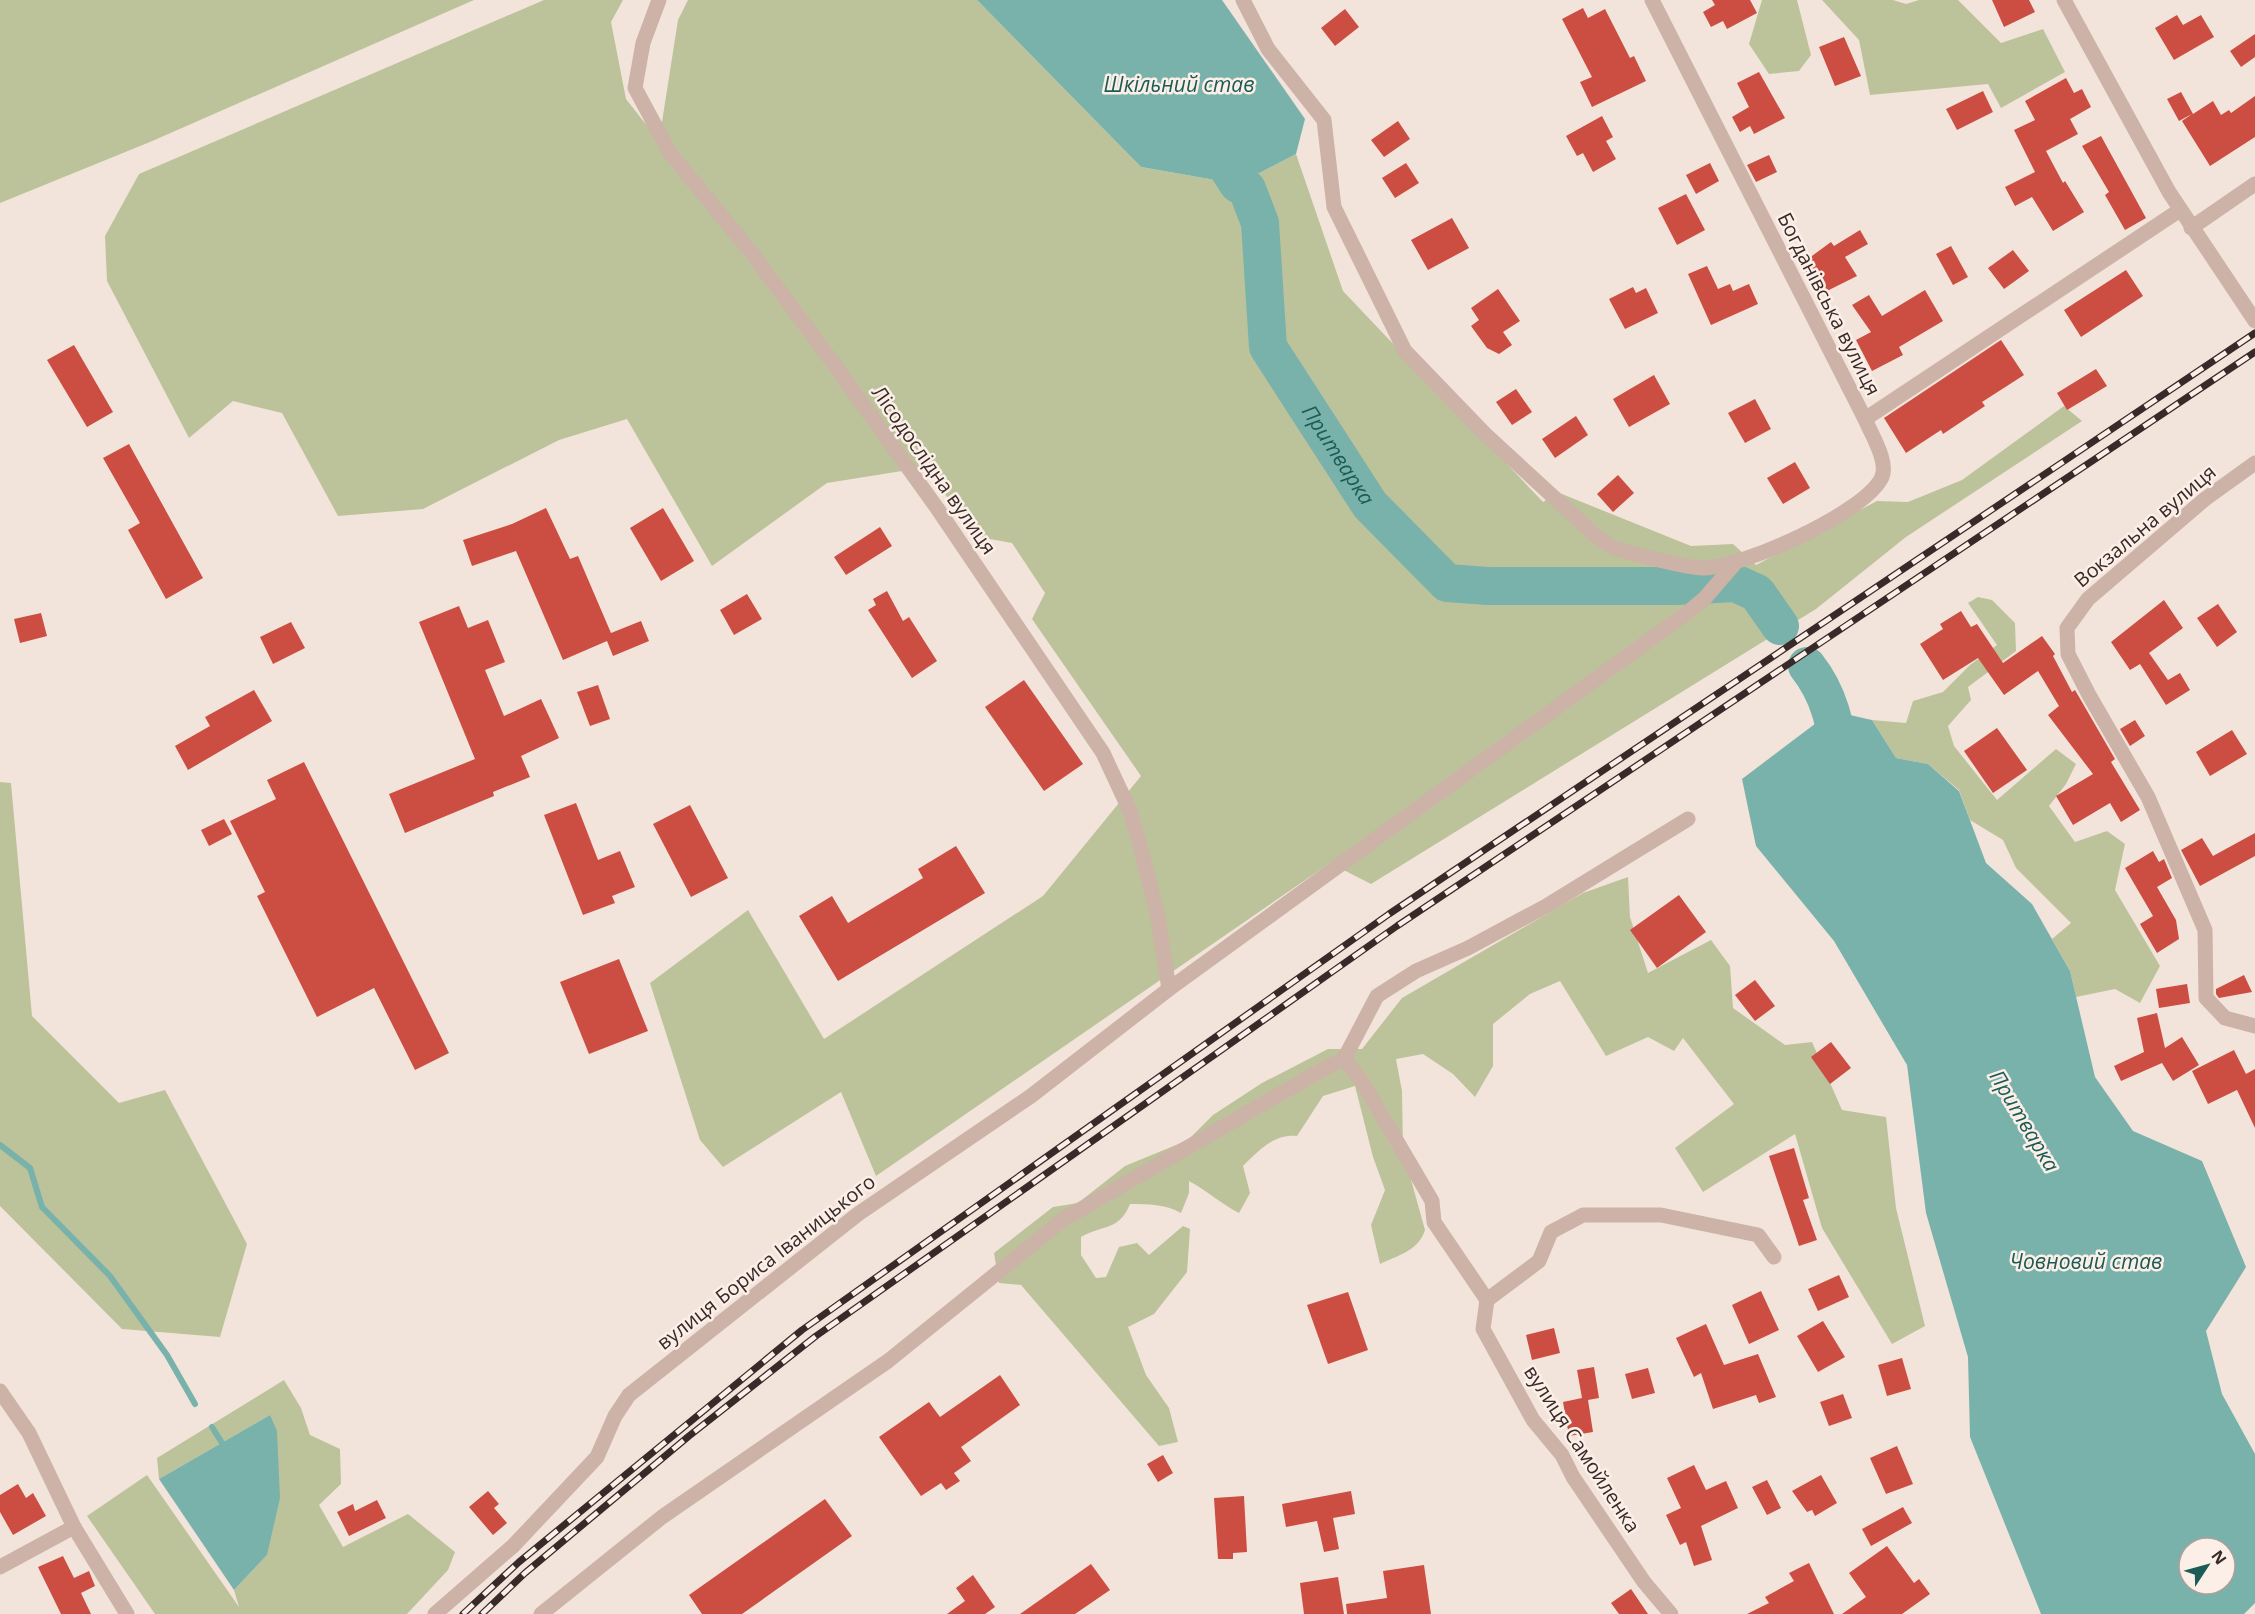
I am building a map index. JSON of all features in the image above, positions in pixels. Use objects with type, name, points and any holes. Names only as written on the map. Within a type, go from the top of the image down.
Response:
[{"type":"street","name":"Лісодослідна вулиця","points":[[658,0],[643,43],[636,88],[670,153],[751,252],[831,360],[937,508],[1103,753],[1130,811],[1140,846],[1158,917],[1169,989]]},
{"type":"street","points":[[1243,0],[1268,49],[1324,120],[1334,207],[1404,351],[1485,434],[1596,536],[1613,548],[1703,568],[1731,567],[1852,509],[1881,479],[1884,467],[1865,419]]},
{"type":"street","name":"Богданівська вулиця","points":[[1652,0],[1865,419],[2180,210]]},
{"type":"street","points":[[2064,0],[2180,210],[2255,321]]},
{"type":"street","points":[[2191,228],[2255,184]]},
{"type":"street","name":"Вокзальна вулиця","points":[[2255,463],[2205,499],[2088,599],[2067,628],[2068,654],[2148,797],[2205,930],[2205,998],[2225,1018],[2255,1026]]},
{"type":"street","name":"вулиця Бориса Іваницького","points":[[435,1614],[513,1546],[597,1457],[615,1416],[629,1395],[858,1214],[1031,1096],[1169,989],[1705,598],[1731,567]]},
{"type":"street","points":[[541,1614],[662,1517],[888,1361],[1064,1219],[1344,1059],[1377,996],[1416,971],[1468,948],[1548,905],[1688,819]]},
{"type":"street","points":[[1344,1059],[1361,1080],[1432,1201],[1434,1222],[1487,1300],[1539,1261],[1551,1232],[1583,1215],[1660,1215],[1758,1235],[1774,1257]]},
{"type":"street","name":"вулиця Самойленка","points":[[1487,1300],[1483,1329],[1533,1420],[1562,1455],[1573,1477],[1644,1582],[1671,1614]]},
{"type":"street","points":[[0,1391],[29,1433],[74,1527],[127,1614]]},
{"type":"street","points":[[0,1567],[74,1527]]},
{"type":"green space","points":[[0,0],[474,0],[150,142],[0,203]]},
{"type":"green space","points":[[544,0],[623,0],[611,22],[626,99],[659,141],[678,20],[688,0],[977,0],[1141,167],[1238,184],[1296,154],[1343,291],[1543,502],[1557,492],[1691,546],[1733,544],[1756,565],[1877,501],[1908,502],[1962,480],[2064,406],[2082,421],[1906,537],[1816,609],[1371,884],[1330,863],[876,1176],[841,1092],[723,1167],[700,1140],[650,983],[748,910],[824,1039],[1043,896],[1141,776],[1032,619],[1045,593],[1012,543],[973,536],[927,467],[827,483],[712,566],[627,419],[559,440],[423,509],[338,516],[282,413],[233,401],[189,438],[107,281],[105,236],[139,174]]},
{"type":"green space","points":[[1762,0],[1797,0],[1811,55],[1799,71],[1769,74],[1749,44]]},
{"type":"green space","points":[[1822,0],[1893,0],[1906,4],[1919,0],[1958,0],[2001,43],[2043,29],[2065,72],[2001,108],[1988,84],[1870,95],[1859,40]]},
{"type":"green space","points":[[1978,597],[1992,600],[2015,623],[2016,651],[1968,687],[1971,700],[1948,726],[1954,746],[1997,800],[2056,749],[2076,764],[2066,784],[2049,806],[2075,842],[2107,831],[2125,844],[2115,890],[2160,966],[2140,1003],[2115,989],[2076,997],[2070,971],[2052,939],[2071,923],[2016,868],[2003,840],[1970,820],[1959,790],[1928,764],[1896,758],[1872,720],[1906,723],[1913,701],[1943,692],[1970,665],[1997,645],[1968,603]]},
{"type":"green space","points":[[0,782],[11,783],[32,1016],[119,1103],[165,1090],[247,1244],[220,1337],[122,1329],[0,1206]]},
{"type":"green space","points":[[1628,877],[1630,917],[1648,973],[1711,940],[1730,966],[1733,1008],[1785,1045],[1812,1042],[1842,1110],[1886,1117],[1896,1208],[1925,1326],[1892,1344],[1822,1228],[1795,1134],[1703,1192],[1675,1148],[1734,1104],[1683,1038],[1674,1051],[1648,1037],[1606,1056],[1560,981],[1530,994],[1493,1024],[1493,1066],[1475,1097],[1453,1074],[1423,1054],[1396,1059],[1402,1091],[1403,1151],[1425,1230],[1418,1242],[1401,1255],[1380,1264],[1371,1225],[1385,1190],[1373,1157],[1355,1086],[1323,1096],[1297,1136],[1274,1140],[1243,1166],[1250,1193],[1239,1213],[1189,1181],[1189,1193],[1181,1213],[1163,1206],[1130,1204],[1126,1213],[1116,1223],[1081,1237],[1081,1255],[1096,1278],[1106,1277],[1119,1247],[1137,1243],[1149,1255],[1183,1226],[1190,1229],[1187,1272],[1154,1314],[1128,1327],[1146,1375],[1169,1408],[1178,1442],[1159,1446],[1021,1285],[999,1283],[994,1253],[1053,1207],[1078,1203],[1125,1166],[1188,1140],[1213,1115],[1262,1083],[1328,1049],[1362,1049],[1402,998],[1583,893]]},
{"type":"green space","points":[[284,1380],[301,1408],[310,1435],[340,1449],[341,1484],[319,1505],[343,1547],[408,1514],[455,1552],[448,1570],[407,1614],[155,1614],[87,1516],[147,1475],[239,1607],[234,1590],[267,1555],[270,1415],[159,1479],[157,1458]]},
{"type":"water","name":"Шкільний став","points":[[977,0],[1222,0],[1305,119],[1296,154],[1238,184],[1141,167]]},
{"type":"water","name":"Човновий став","points":[[1832,711],[1872,720],[1896,758],[1928,764],[1959,791],[1986,863],[2032,904],[2070,971],[2095,1077],[2133,1131],[2202,1161],[2246,1267],[2206,1331],[2222,1394],[2255,1454],[2255,1603],[2244,1614],[2041,1614],[1970,1437],[1968,1357],[1926,1213],[1907,1065],[1834,941],[1756,846],[1742,779]]},
{"type":"water","points":[[270,1415],[277,1431],[280,1498],[267,1555],[234,1590],[159,1479]]},
{"type":"building","points":[[1712,0],[1750,0],[1757,13],[1727,29],[1723,21],[1711,27],[1703,12],[1715,5]]},
{"type":"building","points":[[1992,0],[2029,0],[2035,12],[2004,27]]},
{"type":"building","points":[[1583,8],[1588,18],[1605,9],[1630,58],[1634,56],[1646,81],[1592,107],[1580,82],[1592,77],[1562,19]]},
{"type":"building","points":[[1345,9],[1359,27],[1335,46],[1321,28]]},
{"type":"building","points":[[2177,15],[2183,25],[2201,15],[2214,37],[2174,60],[2155,28]]},
{"type":"building","points":[[2255,34],[2255,57],[2241,67],[2230,51]]},
{"type":"building","points":[[1844,37],[1861,76],[1835,86],[1819,47]]},
{"type":"building","points":[[1759,72],[1785,118],[1754,134],[1750,126],[1740,132],[1732,117],[1749,107],[1737,83]]},
{"type":"building","points":[[2066,78],[2074,93],[2082,89],[2091,107],[2070,119],[2078,134],[2046,151],[2063,183],[2065,181],[2084,212],[2053,231],[2032,197],[2015,206],[2005,187],[2035,172],[2014,130],[2035,120],[2025,101]]},
{"type":"building","points":[[1983,91],[1993,112],[1957,130],[1946,109]]},
{"type":"building","points":[[2181,92],[2193,114],[2213,101],[2221,115],[2229,110],[2231,113],[2255,96],[2255,137],[2210,166],[2182,121],[2192,114],[2179,121],[2167,99]]},
{"type":"building","points":[[1602,116],[1613,137],[1606,141],[1616,159],[1593,172],[1583,153],[1577,156],[1566,136]]},
{"type":"building","points":[[1398,121],[1410,139],[1384,157],[1371,140]]},
{"type":"building","points":[[2101,136],[2146,218],[2125,230],[2105,195],[2109,192],[2082,146]]},
{"type":"building","points":[[1769,155],[1777,172],[1756,182],[1747,165]]},
{"type":"building","points":[[1406,163],[1419,183],[1395,198],[1382,178]]},
{"type":"building","points":[[1710,163],[1719,181],[1696,194],[1686,175]]},
{"type":"building","points":[[1686,194],[1705,230],[1677,245],[1658,208]]},
{"type":"building","points":[[1452,218],[1469,248],[1428,270],[1411,240]]},
{"type":"building","points":[[1860,230],[1868,244],[1845,257],[1857,276],[1825,292],[1814,276],[1811,278],[1801,264],[1831,242],[1834,246]]},
{"type":"building","points":[[1951,246],[1968,277],[1953,285],[1936,254]]},
{"type":"building","points":[[2013,250],[2029,271],[2004,289],[1988,268]]},
{"type":"building","points":[[1707,266],[1718,289],[1730,284],[1733,291],[1749,284],[1758,304],[1711,325],[1688,274]]},
{"type":"building","points":[[2126,270],[2143,296],[2081,337],[2064,310]]},
{"type":"building","points":[[1633,287],[1636,293],[1646,288],[1658,313],[1625,329],[1609,299]]},
{"type":"building","points":[[1498,289],[1520,321],[1503,332],[1512,345],[1499,354],[1487,348],[1471,326],[1479,320],[1471,308]]},
{"type":"building","points":[[1925,290],[1943,321],[1899,347],[1903,355],[1872,371],[1856,340],[1871,332],[1852,305],[1869,295],[1882,316]]},
{"type":"building","points":[[2001,340],[2024,375],[1982,402],[1985,406],[1943,434],[1941,430],[1906,453],[1884,418]]},
{"type":"building","points":[[74,345],[113,412],[87,427],[47,360]]},
{"type":"building","points":[[2096,369],[2107,386],[2067,410],[2057,393]]},
{"type":"building","points":[[1654,375],[1670,404],[1629,427],[1613,399]]},
{"type":"building","points":[[1516,389],[1532,412],[1512,425],[1496,402]]},
{"type":"building","points":[[1755,399],[1771,429],[1745,443],[1728,413]]},
{"type":"building","points":[[1576,416],[1588,435],[1555,458],[1542,439]]},
{"type":"building","points":[[129,444],[203,578],[166,599],[128,530],[140,523],[103,458]]},
{"type":"building","points":[[1795,462],[1810,488],[1783,504],[1767,478]]},
{"type":"building","points":[[1618,475],[1634,493],[1613,512],[1597,494]]},
{"type":"building","points":[[546,508],[570,559],[578,556],[611,633],[641,621],[649,641],[613,656],[607,641],[563,660],[516,551],[472,566],[463,540],[512,524]]},
{"type":"building","points":[[663,508],[694,561],[661,581],[630,528]]},
{"type":"building","points":[[880,527],[892,546],[846,575],[834,557]]},
{"type":"building","points":[[887,591],[903,621],[909,617],[937,661],[912,678],[868,610],[876,605],[873,599]]},
{"type":"building","points":[[747,594],[762,619],[734,635],[720,610]]},
{"type":"building","points":[[2164,600],[2183,628],[2149,653],[2168,680],[2180,673],[2190,690],[2166,705],[2140,664],[2130,670],[2111,642]]},
{"type":"building","points":[[2218,604],[2237,632],[2217,647],[2197,618]]},
{"type":"building","points":[[459,606],[468,628],[488,620],[505,662],[485,670],[504,716],[541,699],[559,738],[521,756],[530,777],[493,792],[494,796],[405,833],[389,794],[475,759],[419,622]]},
{"type":"building","points":[[1961,611],[1971,627],[1977,624],[2003,663],[2042,636],[2055,654],[2053,656],[2072,692],[2075,690],[2115,759],[2111,762],[2140,810],[2121,822],[2110,803],[2073,825],[2056,796],[2093,774],[2048,715],[2059,706],[2038,671],[2004,695],[1978,658],[1943,680],[1920,644],[1943,629],[1940,624]]},
{"type":"building","points":[[41,613],[47,636],[20,643],[14,619]]},
{"type":"building","points":[[291,622],[305,648],[273,664],[260,637]]},
{"type":"building","points":[[1024,680],[1083,764],[1044,791],[985,707]]},
{"type":"building","points":[[598,685],[610,719],[590,726],[577,692]]},
{"type":"building","points":[[254,690],[272,721],[188,770],[175,746],[210,726],[205,717]]},
{"type":"building","points":[[2135,720],[2145,736],[2130,746],[2120,729]]},
{"type":"building","points":[[1997,728],[2027,770],[1993,793],[1964,751]]},
{"type":"building","points":[[2232,730],[2247,754],[2210,776],[2196,752]]},
{"type":"building","points":[[304,762],[449,1053],[415,1070],[374,988],[317,1017],[257,896],[265,892],[230,821],[276,799],[267,780]]},
{"type":"building","points":[[576,803],[598,860],[620,851],[635,887],[612,896],[615,903],[583,915],[544,815]]},
{"type":"building","points":[[690,805],[728,878],[691,897],[653,824]]},
{"type":"building","points":[[224,819],[232,834],[209,846],[201,830]]},
{"type":"building","points":[[2255,833],[2255,856],[2200,886],[2181,850],[2202,838],[2213,856]]},
{"type":"building","points":[[956,846],[985,893],[838,981],[799,916],[832,896],[848,923],[923,878],[918,869]]},
{"type":"building","points":[[2153,851],[2159,862],[2164,859],[2172,878],[2157,887],[2176,920],[2179,939],[2157,953],[2140,924],[2153,916],[2125,868]]},
{"type":"building","points":[[1679,895],[1706,932],[1657,968],[1630,930]]},
{"type":"building","points":[[619,959],[648,1031],[589,1054],[560,982]]},
{"type":"building","points":[[2244,975],[2252,992],[2219,998],[2216,989]]},
{"type":"building","points":[[1755,980],[1775,1006],[1755,1021],[1735,995]]},
{"type":"building","points":[[2187,984],[2190,1003],[2159,1008],[2156,989]]},
{"type":"building","points":[[2157,1013],[2165,1048],[2182,1037],[2199,1065],[2173,1081],[2162,1063],[2121,1081],[2114,1066],[2144,1052],[2137,1018]]},
{"type":"building","points":[[1831,1042],[1851,1068],[1830,1084],[1811,1057]]},
{"type":"building","points":[[2234,1050],[2246,1074],[2255,1069],[2255,1128],[2237,1090],[2208,1104],[2192,1071]]},
{"type":"building","points":[[1794,1148],[1809,1198],[1803,1200],[1817,1240],[1799,1246],[1769,1156]]},
{"type":"building","points":[[1839,1275],[1849,1297],[1818,1311],[1808,1289]]},
{"type":"building","points":[[1761,1291],[1779,1330],[1749,1344],[1732,1305]]},
{"type":"building","points":[[1348,1292],[1368,1350],[1328,1364],[1307,1305]]},
{"type":"building","points":[[1823,1321],[1845,1357],[1818,1372],[1797,1336]]},
{"type":"building","points":[[1706,1324],[1724,1365],[1758,1354],[1776,1397],[1759,1403],[1756,1395],[1713,1409],[1701,1373],[1694,1377],[1676,1338]]},
{"type":"building","points":[[1554,1328],[1560,1353],[1532,1360],[1526,1335]]},
{"type":"building","points":[[1902,1358],[1911,1389],[1887,1396],[1878,1365]]},
{"type":"building","points":[[1594,1367],[1599,1398],[1588,1400],[1593,1432],[1569,1436],[1563,1402],[1582,1398],[1577,1370]]},
{"type":"building","points":[[1648,1368],[1655,1393],[1632,1399],[1625,1374]]},
{"type":"building","points":[[1000,1375],[1020,1405],[961,1447],[971,1461],[954,1473],[960,1481],[946,1490],[941,1483],[921,1496],[879,1437],[929,1402],[940,1417]]},
{"type":"building","points":[[1843,1394],[1852,1418],[1829,1426],[1820,1402]]},
{"type":"building","points":[[1897,1446],[1913,1484],[1886,1494],[1870,1458]]},
{"type":"building","points":[[1163,1455],[1173,1473],[1158,1482],[1147,1464]]},
{"type":"building","points":[[1694,1465],[1706,1490],[1726,1481],[1738,1508],[1701,1526],[1712,1560],[1694,1566],[1686,1542],[1680,1545],[1666,1515],[1681,1508],[1667,1478]]},
{"type":"building","points":[[1821,1475],[1837,1503],[1815,1516],[1812,1510],[1807,1512],[1792,1491]]},
{"type":"building","points":[[1767,1480],[1781,1508],[1767,1515],[1752,1487]]},
{"type":"building","points":[[18,1484],[26,1498],[33,1493],[46,1516],[13,1535],[0,1512],[0,1495]]},
{"type":"building","points":[[488,1491],[499,1504],[494,1508],[507,1523],[493,1535],[469,1507]]},
{"type":"building","points":[[1351,1491],[1355,1514],[1333,1518],[1339,1549],[1324,1552],[1317,1521],[1286,1527],[1282,1504]]},
{"type":"building","points":[[1244,1496],[1247,1552],[1233,1553],[1233,1559],[1218,1559],[1214,1498]]},
{"type":"building","points":[[825,1499],[852,1536],[742,1614],[702,1614],[689,1595]]},
{"type":"building","points":[[377,1500],[386,1518],[349,1536],[337,1512],[353,1504],[355,1511]]},
{"type":"building","points":[[1903,1507],[1912,1523],[1871,1546],[1862,1529]]},
{"type":"building","points":[[1887,1546],[1914,1583],[1919,1579],[1930,1594],[1902,1614],[1842,1614],[1866,1597],[1849,1573]]},
{"type":"building","points":[[63,1556],[74,1578],[89,1571],[95,1586],[81,1593],[91,1614],[61,1614],[38,1567]]},
{"type":"building","points":[[1809,1563],[1834,1614],[1747,1614],[1769,1603],[1765,1597],[1794,1581],[1789,1573]]},
{"type":"building","points":[[1091,1564],[1110,1590],[1075,1614],[1020,1614]]},
{"type":"building","points":[[1424,1565],[1431,1614],[1347,1614],[1346,1604],[1387,1598],[1383,1571]]},
{"type":"building","points":[[973,1575],[995,1607],[985,1614],[947,1614],[965,1601],[956,1588]]},
{"type":"building","points":[[1338,1577],[1344,1614],[1304,1614],[1300,1583]]},
{"type":"building","points":[[1631,1589],[1648,1614],[1619,1614],[1611,1603]]},
{"type":"waterway","name":"Притварка","points":[[1210,141],[1238,184],[1247,189],[1260,223],[1268,347],[1370,505],[1447,583],[1488,586],[1677,586],[1735,583],[1757,593],[1780,626]]},
{"type":"waterway","name":"Притварка","points":[[1807,666],[1826,699],[1834,723],[1841,760]]},
{"type":"waterway","points":[[0,1145],[30,1168],[42,1207],[110,1276],[167,1355],[195,1404]]},
{"type":"waterway","points":[[212,1427],[222,1443]]},
{"type":"railway","points":[[463,1614],[519,1562],[802,1330],[1389,914],[2255,333]]},
{"type":"railway","points":[[482,1614],[525,1573],[689,1436],[816,1336],[1397,926],[2255,352]]}]
